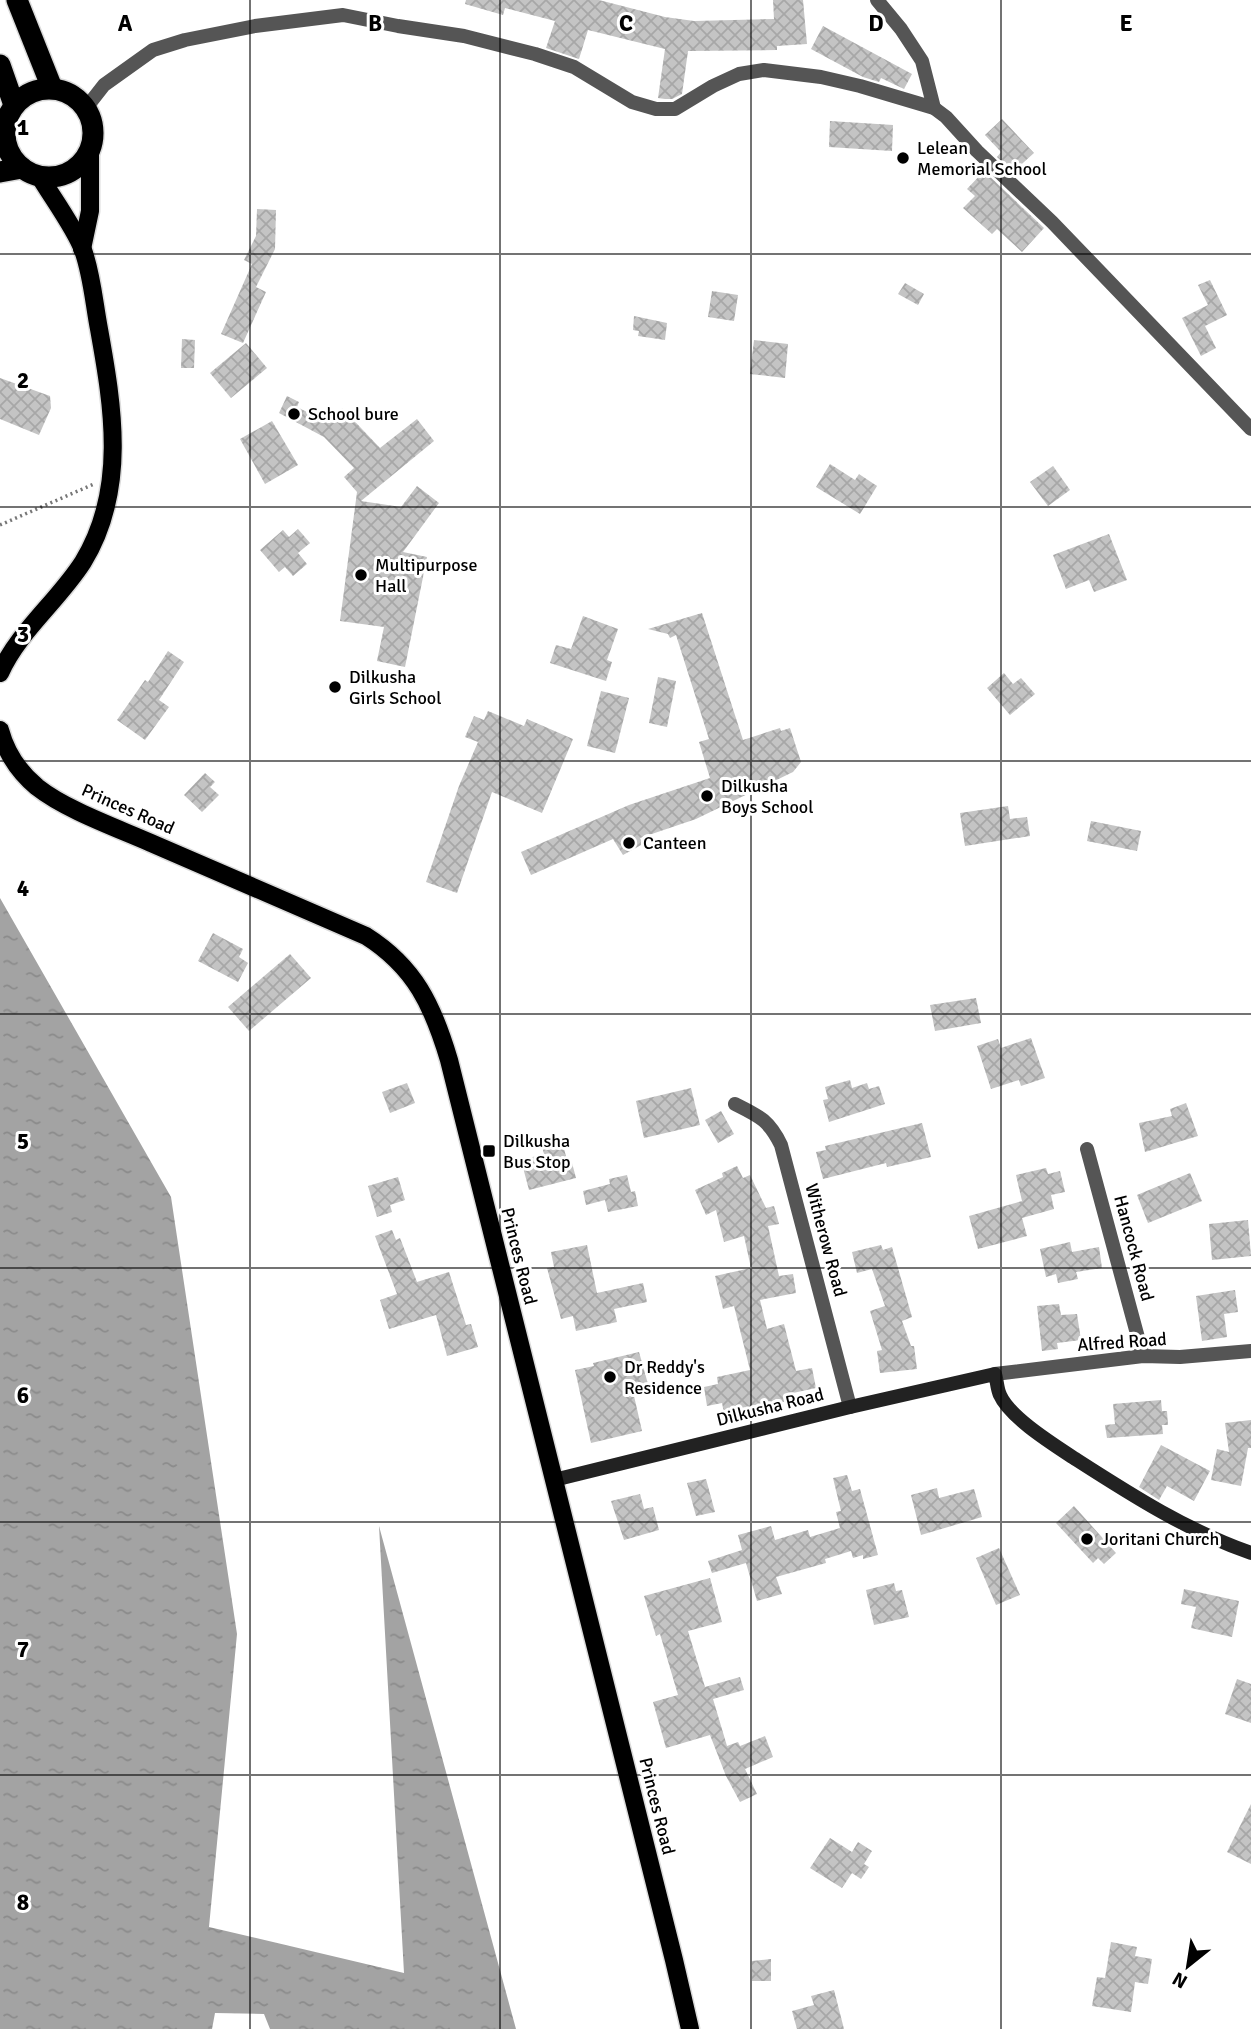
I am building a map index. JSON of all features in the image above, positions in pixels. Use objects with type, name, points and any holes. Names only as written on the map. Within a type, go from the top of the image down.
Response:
[{"type":"highway","points":[[17,0],[52,89]]},
{"type":"highway","points":[[0,65],[8,114],[5,134],[9,153],[31,172]]},
{"type":"highway","points":[[0,172],[60,176],[69,172],[78,167],[90,151],[94,129],[86,108],[77,98],[52,89],[31,92],[8,114]]},
{"type":"main road","points":[[82,248],[90,211],[90,151]]},
{"type":"main road","points":[[0,673],[32,625],[82,563],[98,528],[113,476],[110,391],[82,248],[31,172]]},
{"type":"main road","name":"Princes Road","points":[[0,730],[13,761],[36,786],[50,796],[119,829],[366,936],[386,949],[410,972],[431,1010],[446,1050],[690,2029]]},
{"type":"street","points":[[877,0],[922,61],[934,108]]},
{"type":"street","points":[[86,108],[104,85],[153,50],[186,40],[255,26],[344,15],[464,36],[535,54],[574,67],[632,102],[656,109],[675,109],[739,74],[764,70],[821,77],[860,86],[934,108],[946,117],[977,151],[1052,222],[1251,429]]},
{"type":"street","name":"Witherow Road","points":[[735,1104],[761,1117],[773,1129],[781,1145],[850,1407]]},
{"type":"street","name":"Hancock Road","points":[[1087,1149],[1143,1356]]},
{"type":"street","name":"Alfred Road","points":[[995,1374],[1143,1356],[1180,1357],[1251,1351]]},
{"type":"street","points":[[995,1374],[1000,1395],[1008,1407],[1041,1437],[1154,1510],[1221,1543],[1251,1553]]},
{"type":"street","name":"Dilkusha Road","points":[[554,1480],[995,1374]]},
{"type":"path","points":[[0,525],[113,476]]},
{"type":"water","points":[[0,898],[171,1197],[237,1634],[209,1927],[404,1973],[379,1526],[516,2029],[270,2029],[264,2014],[215,2013],[212,2029],[0,2029]]},
{"type":"building","points":[[466,0],[599,0],[665,17],[694,21],[774,19],[773,0],[803,0],[807,44],[777,46],[777,50],[688,51],[682,94],[665,99],[658,98],[665,49],[588,30],[579,59],[546,48],[555,21],[505,8],[503,15],[465,4]]},
{"type":"building","points":[[823,26],[912,74],[904,89],[881,78],[879,82],[863,77],[811,49]]},
{"type":"building","points":[[1002,119],[1034,153],[1013,172],[997,157],[1001,152],[985,135]]},
{"type":"building","points":[[830,121],[893,125],[892,151],[829,147]]},
{"type":"building","points":[[984,171],[1044,228],[1022,252],[997,229],[992,234],[963,208],[975,196],[967,189]]},
{"type":"building","points":[[257,209],[276,210],[275,249],[256,287],[266,292],[243,343],[221,334],[252,264],[244,260],[256,236]]},
{"type":"building","points":[[1210,280],[1227,315],[1205,326],[1216,348],[1201,356],[1182,318],[1208,305],[1198,285]]},
{"type":"building","points":[[905,283],[924,294],[918,305],[898,294]]},
{"type":"building","points":[[712,291],[738,295],[734,321],[708,317]]},
{"type":"building","points":[[634,316],[667,323],[665,340],[638,336],[639,331],[633,330]]},
{"type":"building","points":[[182,339],[195,340],[194,368],[181,368]]},
{"type":"building","points":[[754,340],[788,344],[785,378],[750,374]]},
{"type":"building","points":[[246,343],[267,368],[231,398],[210,373]]},
{"type":"building","points":[[0,378],[50,396],[51,408],[39,435],[0,419]]},
{"type":"building","points":[[287,396],[299,402],[297,407],[327,422],[342,408],[380,448],[417,419],[434,441],[361,501],[401,507],[417,486],[439,503],[403,552],[427,557],[405,667],[377,661],[384,627],[340,621],[357,492],[344,477],[354,468],[324,437],[279,413]]},
{"type":"building","points":[[272,421],[298,465],[265,484],[240,439]]},
{"type":"building","points":[[830,464],[855,480],[859,474],[877,486],[860,514],[816,487]]},
{"type":"building","points":[[1053,466],[1070,490],[1048,506],[1030,482]]},
{"type":"building","points":[[298,529],[310,543],[298,553],[307,564],[293,576],[285,567],[279,572],[260,550],[283,530],[289,537]]},
{"type":"building","points":[[1109,534],[1127,580],[1094,592],[1089,580],[1066,589],[1053,555]]},
{"type":"building","points":[[702,613],[743,740],[780,728],[781,731],[790,728],[801,762],[793,772],[696,819],[640,838],[643,844],[623,855],[613,839],[531,875],[521,852],[629,805],[710,778],[699,742],[709,739],[676,635],[670,638],[668,634],[648,629]]},
{"type":"building","points":[[583,616],[618,629],[607,660],[612,662],[606,681],[550,663],[556,645],[571,649]]},
{"type":"building","points":[[168,651],[184,662],[159,700],[169,707],[145,740],[117,720],[145,680],[148,682]]},
{"type":"building","points":[[1004,673],[1013,684],[1021,678],[1035,694],[1010,715],[987,688]]},
{"type":"building","points":[[658,677],[676,681],[667,727],[649,723]]},
{"type":"building","points":[[601,691],[629,698],[615,753],[587,746]]},
{"type":"building","points":[[488,711],[524,726],[527,719],[573,739],[542,813],[492,792],[457,893],[426,882],[459,786],[478,742],[465,737],[474,716],[484,720]]},
{"type":"building","points":[[205,773],[215,782],[210,787],[219,795],[202,812],[184,795]]},
{"type":"building","points":[[1008,806],[1010,819],[1027,817],[1030,836],[965,846],[960,813]]},
{"type":"building","points":[[1091,821],[1141,831],[1137,851],[1087,841]]},
{"type":"building","points":[[213,933],[243,949],[239,957],[248,963],[238,982],[198,961]]},
{"type":"building","points":[[290,954],[311,978],[249,1031],[228,1007]]},
{"type":"building","points":[[976,998],[981,1023],[935,1031],[930,1005]]},
{"type":"building","points":[[1031,1038],[1045,1078],[1021,1086],[1019,1080],[991,1089],[977,1046],[998,1039],[1001,1048]]},
{"type":"building","points":[[850,1080],[852,1088],[867,1083],[869,1089],[879,1086],[885,1104],[829,1122],[823,1100],[828,1099],[825,1087]]},
{"type":"building","points":[[407,1083],[415,1103],[390,1113],[382,1092]]},
{"type":"building","points":[[691,1088],[700,1125],[644,1138],[636,1101]]},
{"type":"building","points":[[1186,1103],[1198,1136],[1145,1152],[1139,1123],[1172,1116],[1170,1109]]},
{"type":"building","points":[[721,1111],[734,1134],[718,1143],[705,1120]]},
{"type":"building","points":[[922,1123],[931,1157],[887,1167],[886,1163],[823,1179],[816,1152],[826,1150],[825,1146]]},
{"type":"building","points":[[561,1137],[568,1164],[572,1163],[576,1178],[529,1190],[521,1160],[544,1154],[541,1143]]},
{"type":"building","points":[[737,1166],[743,1178],[750,1175],[766,1208],[774,1206],[779,1224],[768,1226],[779,1276],[793,1274],[796,1293],[760,1300],[767,1329],[784,1324],[796,1371],[812,1368],[816,1388],[793,1393],[794,1400],[724,1413],[722,1403],[707,1406],[704,1387],[718,1384],[717,1377],[750,1370],[734,1306],[723,1309],[715,1276],[751,1268],[744,1236],[724,1242],[716,1210],[706,1215],[695,1190],[723,1177],[722,1173]]},
{"type":"building","points":[[1046,1168],[1048,1174],[1060,1171],[1065,1192],[1051,1195],[1054,1209],[1022,1218],[1027,1236],[978,1249],[969,1216],[1022,1201],[1016,1175]]},
{"type":"building","points":[[1190,1173],[1202,1201],[1148,1223],[1137,1195]]},
{"type":"building","points":[[627,1175],[631,1192],[635,1191],[638,1206],[608,1212],[605,1200],[586,1205],[583,1191],[610,1184],[609,1179]]},
{"type":"building","points":[[398,1177],[405,1200],[390,1205],[392,1212],[377,1217],[368,1186]]},
{"type":"building","points":[[1248,1220],[1251,1256],[1212,1260],[1209,1224]]},
{"type":"building","points":[[392,1230],[396,1240],[400,1238],[417,1282],[449,1272],[466,1325],[471,1324],[478,1347],[447,1356],[436,1315],[389,1329],[380,1300],[397,1294],[375,1236]]},
{"type":"building","points":[[1070,1242],[1072,1252],[1099,1247],[1102,1268],[1076,1272],[1078,1279],[1058,1283],[1056,1274],[1046,1277],[1040,1249]]},
{"type":"building","points":[[587,1245],[597,1293],[643,1283],[647,1302],[614,1309],[617,1322],[576,1331],[573,1316],[561,1319],[547,1268],[554,1267],[551,1252]]},
{"type":"building","points":[[881,1245],[883,1250],[892,1247],[912,1317],[902,1321],[911,1346],[914,1346],[917,1369],[880,1373],[877,1351],[882,1350],[870,1311],[885,1306],[872,1269],[857,1273],[852,1252]]},
{"type":"building","points":[[1235,1290],[1238,1312],[1224,1314],[1227,1337],[1202,1341],[1196,1296]]},
{"type":"building","points":[[1059,1304],[1061,1315],[1077,1314],[1081,1340],[1057,1343],[1058,1349],[1042,1351],[1037,1306]]},
{"type":"building","points":[[639,1352],[648,1384],[632,1387],[642,1431],[591,1443],[575,1370]]},
{"type":"building","points":[[1161,1400],[1162,1411],[1167,1411],[1168,1425],[1162,1425],[1163,1434],[1107,1438],[1105,1425],[1115,1424],[1113,1404]]},
{"type":"building","points":[[1251,1420],[1251,1448],[1248,1448],[1241,1486],[1211,1480],[1217,1449],[1229,1452],[1225,1423]]},
{"type":"building","points":[[1161,1445],[1210,1471],[1194,1501],[1167,1486],[1159,1500],[1139,1487]]},
{"type":"building","points":[[847,1475],[852,1491],[860,1489],[878,1555],[863,1559],[863,1555],[853,1558],[851,1551],[825,1559],[826,1563],[776,1577],[782,1594],[757,1601],[746,1563],[712,1573],[708,1561],[742,1550],[738,1535],[771,1526],[775,1540],[808,1530],[810,1537],[840,1528],[836,1512],[841,1511],[833,1478]]},
{"type":"building","points":[[706,1479],[715,1512],[696,1516],[687,1483]]},
{"type":"building","points":[[937,1488],[939,1498],[974,1489],[982,1517],[921,1535],[911,1495]]},
{"type":"building","points":[[640,1494],[644,1509],[653,1507],[659,1530],[624,1540],[611,1501]]},
{"type":"building","name":"Joritani Church","points":[[1074,1506],[1116,1553],[1104,1564],[1098,1558],[1093,1563],[1056,1523]]},
{"type":"building","points":[[999,1548],[1020,1595],[996,1605],[976,1558]]},
{"type":"building","points":[[710,1578],[722,1622],[688,1631],[705,1687],[740,1677],[744,1690],[713,1699],[727,1746],[738,1742],[740,1746],[765,1736],[773,1757],[745,1769],[757,1794],[740,1802],[726,1776],[710,1735],[666,1748],[653,1702],[678,1695],[660,1634],[656,1636],[644,1596]]},
{"type":"building","points":[[894,1583],[896,1591],[902,1590],[909,1617],[874,1625],[866,1590]]},
{"type":"building","points":[[1184,1589],[1239,1601],[1232,1637],[1191,1628],[1196,1607],[1181,1604]]},
{"type":"building","points":[[1237,1679],[1251,1684],[1251,1723],[1225,1714]]},
{"type":"building","points":[[1251,1804],[1251,1864],[1227,1852]]},
{"type":"building","points":[[830,1838],[852,1852],[858,1842],[872,1851],[864,1864],[869,1867],[861,1879],[852,1873],[842,1888],[810,1868]]},
{"type":"building","points":[[1111,1942],[1137,1947],[1135,1956],[1152,1959],[1148,1984],[1135,1982],[1131,2012],[1092,2006],[1097,1977],[1105,1978]]},
{"type":"building","points":[[771,1959],[771,1981],[752,1981],[752,1961]]},
{"type":"building","points":[[834,1990],[844,2029],[797,2029],[792,2011],[814,2005],[811,1996]]},
{"type":"place","name":"Lelean Memorial School","points":[[903,158]]},
{"type":"place","name":"School bure","points":[[294,414]]},
{"type":"place","name":"Multipurpose Hall","points":[[361,575]]},
{"type":"place","name":"Dilkusha Girls School","points":[[335,687]]},
{"type":"place","name":"Dilkusha Boys School","points":[[707,796]]},
{"type":"place","name":"Canteen","points":[[629,843]]},
{"type":"place","name":"Dilkusha Bus Stop","points":[[489,1151]]},
{"type":"place","name":"Dr Reddy's Residence","points":[[610,1377]]},
{"type":"place","name":"Joritani Church","points":[[1087,1539]]}]
